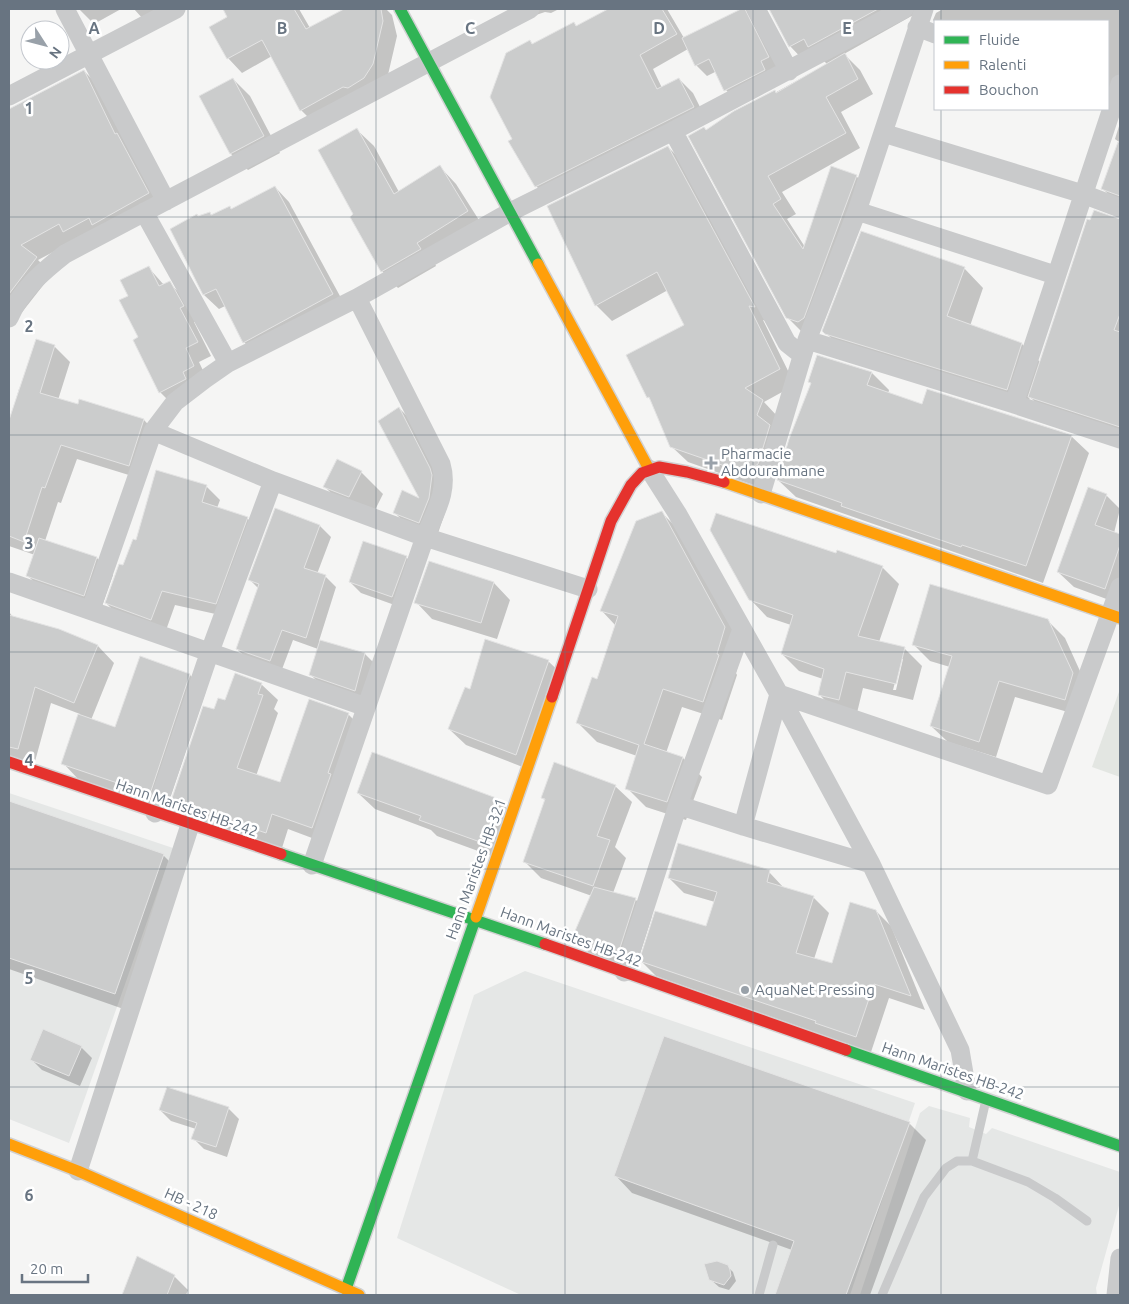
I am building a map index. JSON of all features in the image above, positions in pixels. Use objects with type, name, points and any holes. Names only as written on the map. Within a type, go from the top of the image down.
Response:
[{"type":"street","points":[[65,9],[166,200]]},
{"type":"street","points":[[9,96],[176,9]]},
{"type":"street","points":[[400,9],[649,469],[677,513],[779,694],[871,864],[960,1050],[967,1091]]},
{"type":"street","points":[[9,318],[13,307],[38,275],[65,254],[428,61],[530,9]]},
{"type":"street","points":[[756,9],[789,71]]},
{"type":"street","points":[[91,609],[153,431],[175,402],[228,363],[357,298],[510,212],[673,131],[904,9]]},
{"type":"street","points":[[761,494],[804,347],[857,211],[924,9]]},
{"type":"street","points":[[918,28],[934,34]]},
{"type":"street","points":[[1109,109],[1114,93]]},
{"type":"street","points":[[1014,404],[1109,110]]},
{"type":"street","points":[[673,131],[787,343],[1014,404],[1120,439]]},
{"type":"street","points":[[882,133],[1083,194],[1120,208]]},
{"type":"street","points":[[857,211],[1055,276]]},
{"type":"street","points":[[144,212],[228,363]]},
{"type":"street","points":[[312,865],[425,537],[444,488],[445,478],[441,464],[357,298]]},
{"type":"street","points":[[153,431],[273,481],[425,537],[588,589]]},
{"type":"street","points":[[649,469],[661,467],[673,469],[761,494],[1115,616]]},
{"type":"street","name":"Hann Maristes HB-321","points":[[346,1289],[524,780],[612,521],[624,494],[636,479],[649,469]]},
{"type":"street","points":[[155,814],[208,654],[273,481]]},
{"type":"street","points":[[9,582],[91,609],[208,654],[366,707]]},
{"type":"street","points":[[779,694],[1048,785],[1115,616],[1120,587]]},
{"type":"street","points":[[624,972],[678,805],[742,629]]},
{"type":"street","points":[[743,826],[779,694]]},
{"type":"street","name":"Hann Maristes HB-242","points":[[9,762],[155,814],[474,919],[1120,1146]]},
{"type":"street","points":[[678,805],[871,864]]},
{"type":"street","points":[[78,1171],[190,825]]},
{"type":"street","name":"HB - 218","points":[[9,1144],[78,1171],[359,1295]]},
{"type":"street","points":[[1116,1295],[1120,1258]]},
{"type":"lane","points":[[972,1161],[987,1098]]},
{"type":"lane","points":[[882,1295],[924,1196],[946,1168],[957,1161],[972,1161],[1028,1182],[1055,1198],[1087,1221]]},
{"type":"lane","points":[[759,1295],[773,1245]]},
{"type":"shaded area","points":[[1120,689],[1120,777],[1092,767]]},
{"type":"shaded area","points":[[9,793],[173,848],[69,1143],[9,1119]]},
{"type":"shaded area","points":[[525,971],[915,1103],[850,1295],[521,1295],[397,1238],[474,995]]},
{"type":"shaded area","points":[[929,1106],[970,1118],[969,1127],[986,1134],[992,1128],[1120,1172],[1120,1202],[1096,1288],[1097,1295],[860,1295],[920,1113]]},
{"type":"building","points":[[223,9],[294,9],[306,29],[344,9],[381,9],[383,21],[373,64],[364,78],[348,88],[343,87],[300,111],[262,40],[227,59],[209,27],[227,17]]},
{"type":"building","points":[[608,9],[662,9],[677,34],[640,55],[657,89],[679,78],[694,107],[535,187],[508,141],[512,139],[490,97],[506,53],[530,40],[532,44],[574,22],[576,26]]},
{"type":"building","points":[[741,9],[745,9],[769,57],[761,61],[765,70],[724,91],[709,59],[695,66],[682,38]]},
{"type":"building","points":[[769,9],[878,9],[808,47],[804,39],[789,47]]},
{"type":"building","points":[[845,53],[858,79],[826,97],[846,133],[768,176],[781,199],[773,204],[803,249],[831,166],[857,175],[804,318],[798,322],[786,318],[688,136],[704,127],[706,130],[734,111],[775,90],[776,93]]},
{"type":"building","points":[[84,70],[115,134],[117,133],[149,193],[92,225],[89,218],[63,232],[59,224],[21,245],[37,257],[9,294],[9,109]]},
{"type":"building","points":[[233,78],[264,136],[230,154],[199,96]]},
{"type":"building","points":[[357,128],[394,194],[440,165],[468,211],[417,243],[421,249],[381,272],[350,217],[353,214],[318,150]]},
{"type":"building","points":[[1118,142],[1120,142],[1120,196],[1101,189]]},
{"type":"building","points":[[668,146],[755,307],[749,306],[780,369],[745,388],[763,400],[757,415],[770,425],[758,464],[745,473],[670,447],[649,397],[647,398],[626,355],[684,325],[657,272],[595,306],[547,206]]},
{"type":"building","points":[[275,186],[333,294],[243,343],[216,289],[203,295],[170,229],[197,214],[198,216],[210,212],[211,215],[230,206],[231,209]]},
{"type":"building","points":[[1094,210],[1120,219],[1120,314],[1114,330],[1120,332],[1120,427],[1028,397],[1087,219],[1090,220]]},
{"type":"building","points":[[861,231],[965,267],[947,316],[1022,343],[1007,390],[825,334],[822,331]]},
{"type":"building","points":[[149,266],[159,286],[170,281],[184,306],[180,308],[198,342],[186,348],[194,366],[183,372],[186,379],[159,393],[133,340],[138,337],[119,300],[128,296],[120,280]]},
{"type":"building","points":[[36,339],[55,345],[40,393],[78,404],[79,399],[144,419],[129,466],[61,445],[45,488],[42,487],[24,542],[9,536],[9,420]]},
{"type":"building","points":[[817,355],[872,372],[867,385],[922,404],[927,389],[1072,435],[1026,566],[962,545],[961,547],[841,506],[842,503],[777,480],[789,439],[811,383],[808,382]]},
{"type":"building","points":[[399,407],[432,475],[429,498],[419,523],[393,513],[402,490],[419,498],[378,421]]},
{"type":"building","points":[[337,459],[362,471],[349,497],[323,487]]},
{"type":"building","points":[[156,470],[207,485],[202,502],[248,517],[216,604],[162,591],[151,620],[105,603],[119,564],[123,565],[133,539],[136,540]]},
{"type":"building","points":[[1088,487],[1107,494],[1095,525],[1120,534],[1120,545],[1105,589],[1057,572]]},
{"type":"building","points":[[275,508],[320,525],[304,568],[326,575],[306,638],[282,630],[270,661],[236,649],[259,584],[248,580]]},
{"type":"building","points":[[662,511],[725,627],[717,654],[719,655],[703,702],[663,689],[644,744],[683,757],[667,802],[625,789],[639,745],[576,723],[592,677],[597,679],[618,616],[600,611],[636,521]]},
{"type":"building","points":[[716,513],[836,553],[837,550],[883,566],[858,636],[905,647],[896,684],[846,672],[839,700],[818,695],[824,669],[781,654],[793,615],[749,600],[710,530]]},
{"type":"building","points":[[39,538],[97,557],[84,596],[26,576]]},
{"type":"building","points":[[363,541],[407,556],[392,597],[349,582]]},
{"type":"building","points":[[429,561],[494,582],[481,623],[414,603]]},
{"type":"building","points":[[930,584],[1048,619],[1073,673],[1065,700],[999,681],[979,742],[930,726],[952,656],[912,645]]},
{"type":"building","points":[[9,615],[59,629],[98,645],[74,703],[35,687],[18,749],[9,747]]},
{"type":"building","points":[[485,639],[549,660],[516,755],[448,729],[465,687],[470,689]]},
{"type":"building","points":[[320,640],[365,653],[355,691],[309,675]]},
{"type":"building","points":[[140,656],[190,674],[150,794],[61,764],[78,714],[115,727]]},
{"type":"building","points":[[235,673],[262,683],[258,694],[263,695],[237,768],[280,782],[309,699],[349,713],[328,773],[331,774],[312,828],[272,814],[266,833],[171,801],[203,706],[214,709],[218,698],[225,700]]},
{"type":"building","points":[[372,752],[499,799],[483,843],[419,820],[421,816],[357,793]]},
{"type":"building","points":[[554,762],[616,785],[597,836],[610,840],[593,886],[523,862],[545,799],[541,798]]},
{"type":"building","points":[[9,801],[164,854],[115,994],[9,958]]},
{"type":"building","points":[[678,843],[770,870],[767,882],[814,896],[796,953],[832,963],[850,902],[876,910],[911,996],[874,984],[856,1037],[815,1023],[816,1021],[639,961],[655,911],[706,926],[717,892],[668,878]]},
{"type":"building","points":[[594,887],[636,898],[618,954],[572,938]]},
{"type":"building","points":[[43,1029],[82,1046],[69,1076],[30,1060]]},
{"type":"building","points":[[664,1036],[910,1122],[846,1295],[775,1295],[794,1241],[614,1176]]},
{"type":"building","points":[[167,1087],[229,1107],[216,1147],[191,1139],[197,1123],[159,1110]]},
{"type":"building","points":[[137,1256],[175,1275],[167,1295],[122,1295]]},
{"type":"building","points":[[717,1261],[728,1265],[730,1270],[731,1276],[724,1285],[709,1280],[704,1264]]},
{"type":"traffic: fast","points":[[400,9],[538,264]]},
{"type":"traffic: fast","points":[[281,854],[545,944]]},
{"type":"traffic: fast","points":[[346,1289],[476,917]]},
{"type":"traffic: fast","points":[[846,1050],[1120,1146]]},
{"type":"traffic: slow","points":[[538,264],[649,469]]},
{"type":"traffic: slow","points":[[724,482],[1120,618]]},
{"type":"traffic: slow","points":[[476,917],[552,697]]},
{"type":"traffic: slow","points":[[9,1144],[78,1171],[359,1295]]},
{"type":"traffic: jam","points":[[552,697],[611,521],[631,485],[642,473],[659,467],[724,482]]},
{"type":"traffic: jam","points":[[9,762],[281,854]]},
{"type":"traffic: jam","points":[[545,944],[846,1050]]},
{"type":"place","name":"Pharmacie Abdourahmane","points":[[711,463]]},
{"type":"place","name":"AquaNet Pressing","points":[[745,990]]}]
